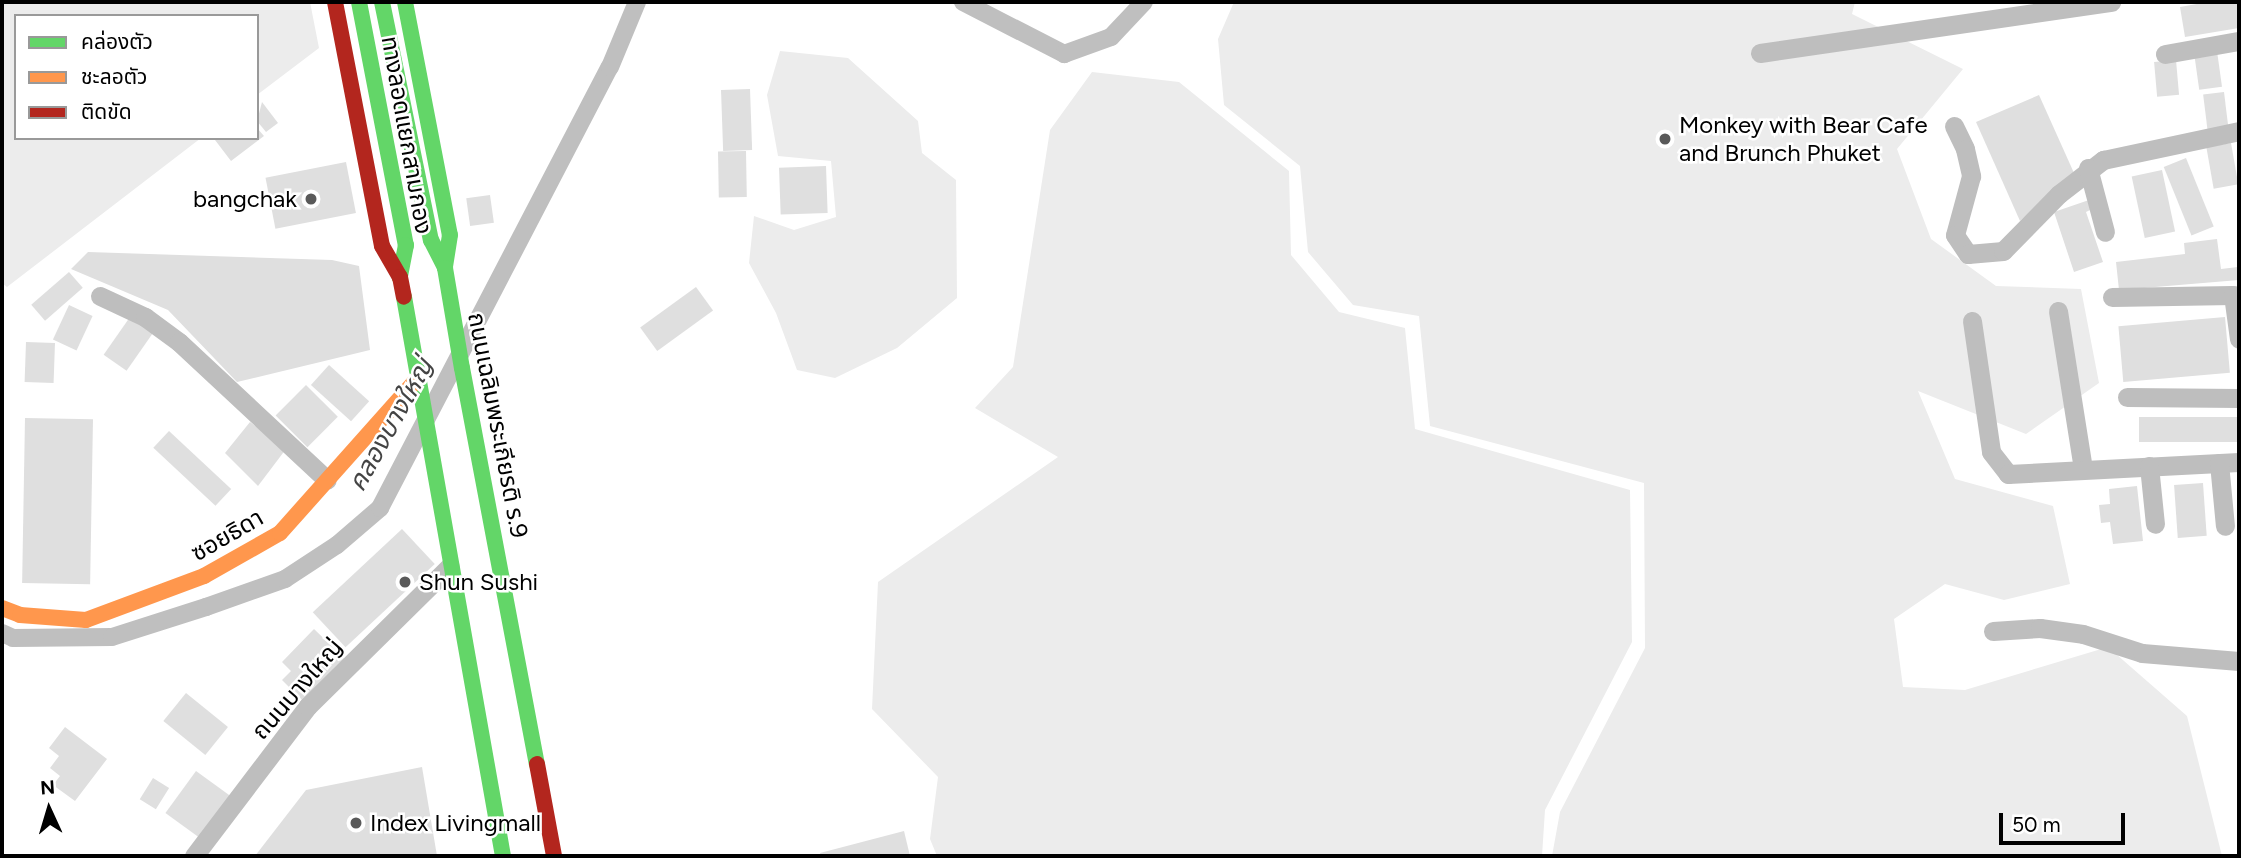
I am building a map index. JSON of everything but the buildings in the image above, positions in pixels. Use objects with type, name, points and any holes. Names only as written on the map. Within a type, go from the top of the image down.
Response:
[{"type":"main road","points":[[335,2],[382,246],[400,277],[503,856]]},
{"type":"main road","name":"ทางลอดแยกสามกอง","points":[[359,2],[406,245],[400,277]]},
{"type":"main road","name":"ทางลอดแยกสามกอง","points":[[382,2],[431,240],[445,268]]},
{"type":"main road","name":"ถนนเฉลิมพระเกียรติ ร.9","points":[[405,2],[450,235],[445,268],[462,368],[554,856]]},
{"type":"main road","name":"ซอยธิดา","points":[[2,608],[20,615],[86,620],[204,576],[280,533],[417,379]]},
{"type":"street","points":[[1760,53],[2111,2]]},
{"type":"street","points":[[2165,54],[2239,41]]},
{"type":"street","points":[[1954,126],[1965,149],[1971,176],[1955,235],[1968,254],[2003,251],[2088,168],[2103,160],[2239,131]]},
{"type":"street","points":[[2088,168],[2105,232]]},
{"type":"street","points":[[2112,297],[2233,295],[2239,339]]},
{"type":"street","points":[[100,296],[145,317],[178,342],[327,480]]},
{"type":"street","points":[[2058,311],[2083,469]]},
{"type":"street","points":[[1972,321],[1991,452],[2008,474],[2239,462]]},
{"type":"street","points":[[2127,397],[2239,398]]},
{"type":"street","points":[[2219,463],[2225,526]]},
{"type":"street","points":[[2150,466],[2155,524]]},
{"type":"street","name":"ถนนบางใหญ่","points":[[194,856],[308,706],[450,566]]},
{"type":"street","points":[[1993,631],[2040,628],[2083,634],[2142,653],[2239,662]]},
{"type":"shaded area","points":[[2,2],[310,2],[319,48],[259,93],[259,14],[14,14],[14,140],[198,140],[7,287],[2,283]]},
{"type":"shaded area","points":[[1234,2],[1855,2],[1852,14],[1963,69],[1897,149],[1931,239],[1996,286],[2081,289],[2099,383],[2026,434],[1918,391],[1955,479],[2053,506],[2070,584],[2004,600],[1945,584],[1894,619],[1903,687],[1965,690],[2108,647],[2187,716],[2222,856],[1552,856],[1560,812],[1645,648],[1644,483],[1430,426],[1419,316],[1353,305],[1308,252],[1300,166],[1224,105],[1218,39]]},
{"type":"shaded area","points":[[780,51],[848,58],[918,121],[922,153],[956,180],[957,298],[897,348],[835,378],[797,370],[776,313],[749,263],[754,216],[794,230],[836,217],[831,161],[778,156],[767,95]]},
{"type":"shaded area","points":[[1092,72],[1179,82],[1289,171],[1291,255],[1339,312],[1405,328],[1415,429],[1630,490],[1632,642],[1545,810],[1542,856],[937,856],[930,839],[938,777],[872,709],[878,582],[1058,457],[975,408],[1013,367],[1050,130]]},
{"type":"waterway","name":"คลองบางใหญ่","points":[[2,633],[13,638],[112,637],[206,607],[285,579],[337,545],[380,508],[610,67],[637,2]]},
{"type":"waterway","points":[[963,2],[1064,54],[1111,37],[1144,2]]},
{"type":"traffic: fast","points":[[359,2],[406,245],[400,277]]},
{"type":"traffic: fast","points":[[382,2],[431,240],[445,268]]},
{"type":"traffic: fast","points":[[405,2],[450,235],[445,268],[462,368],[537,764]]},
{"type":"traffic: fast","points":[[404,297],[503,856]]},
{"type":"traffic: slow","points":[[2,608],[20,615],[86,620],[204,576],[280,533],[417,379]]},
{"type":"traffic: jam","points":[[335,2],[382,246],[400,277],[404,297]]},
{"type":"traffic: jam","points":[[537,764],[554,856]]},
{"type":"place","name":"Monkey with Bear Cafe and Brunch Phuket","points":[[1665,139]]},
{"type":"place","name":"bangchak","points":[[311,199]]},
{"type":"place","name":"Shun Sushi","points":[[405,582]]},
{"type":"place","name":"Index Livingmall","points":[[356,823]]}]
